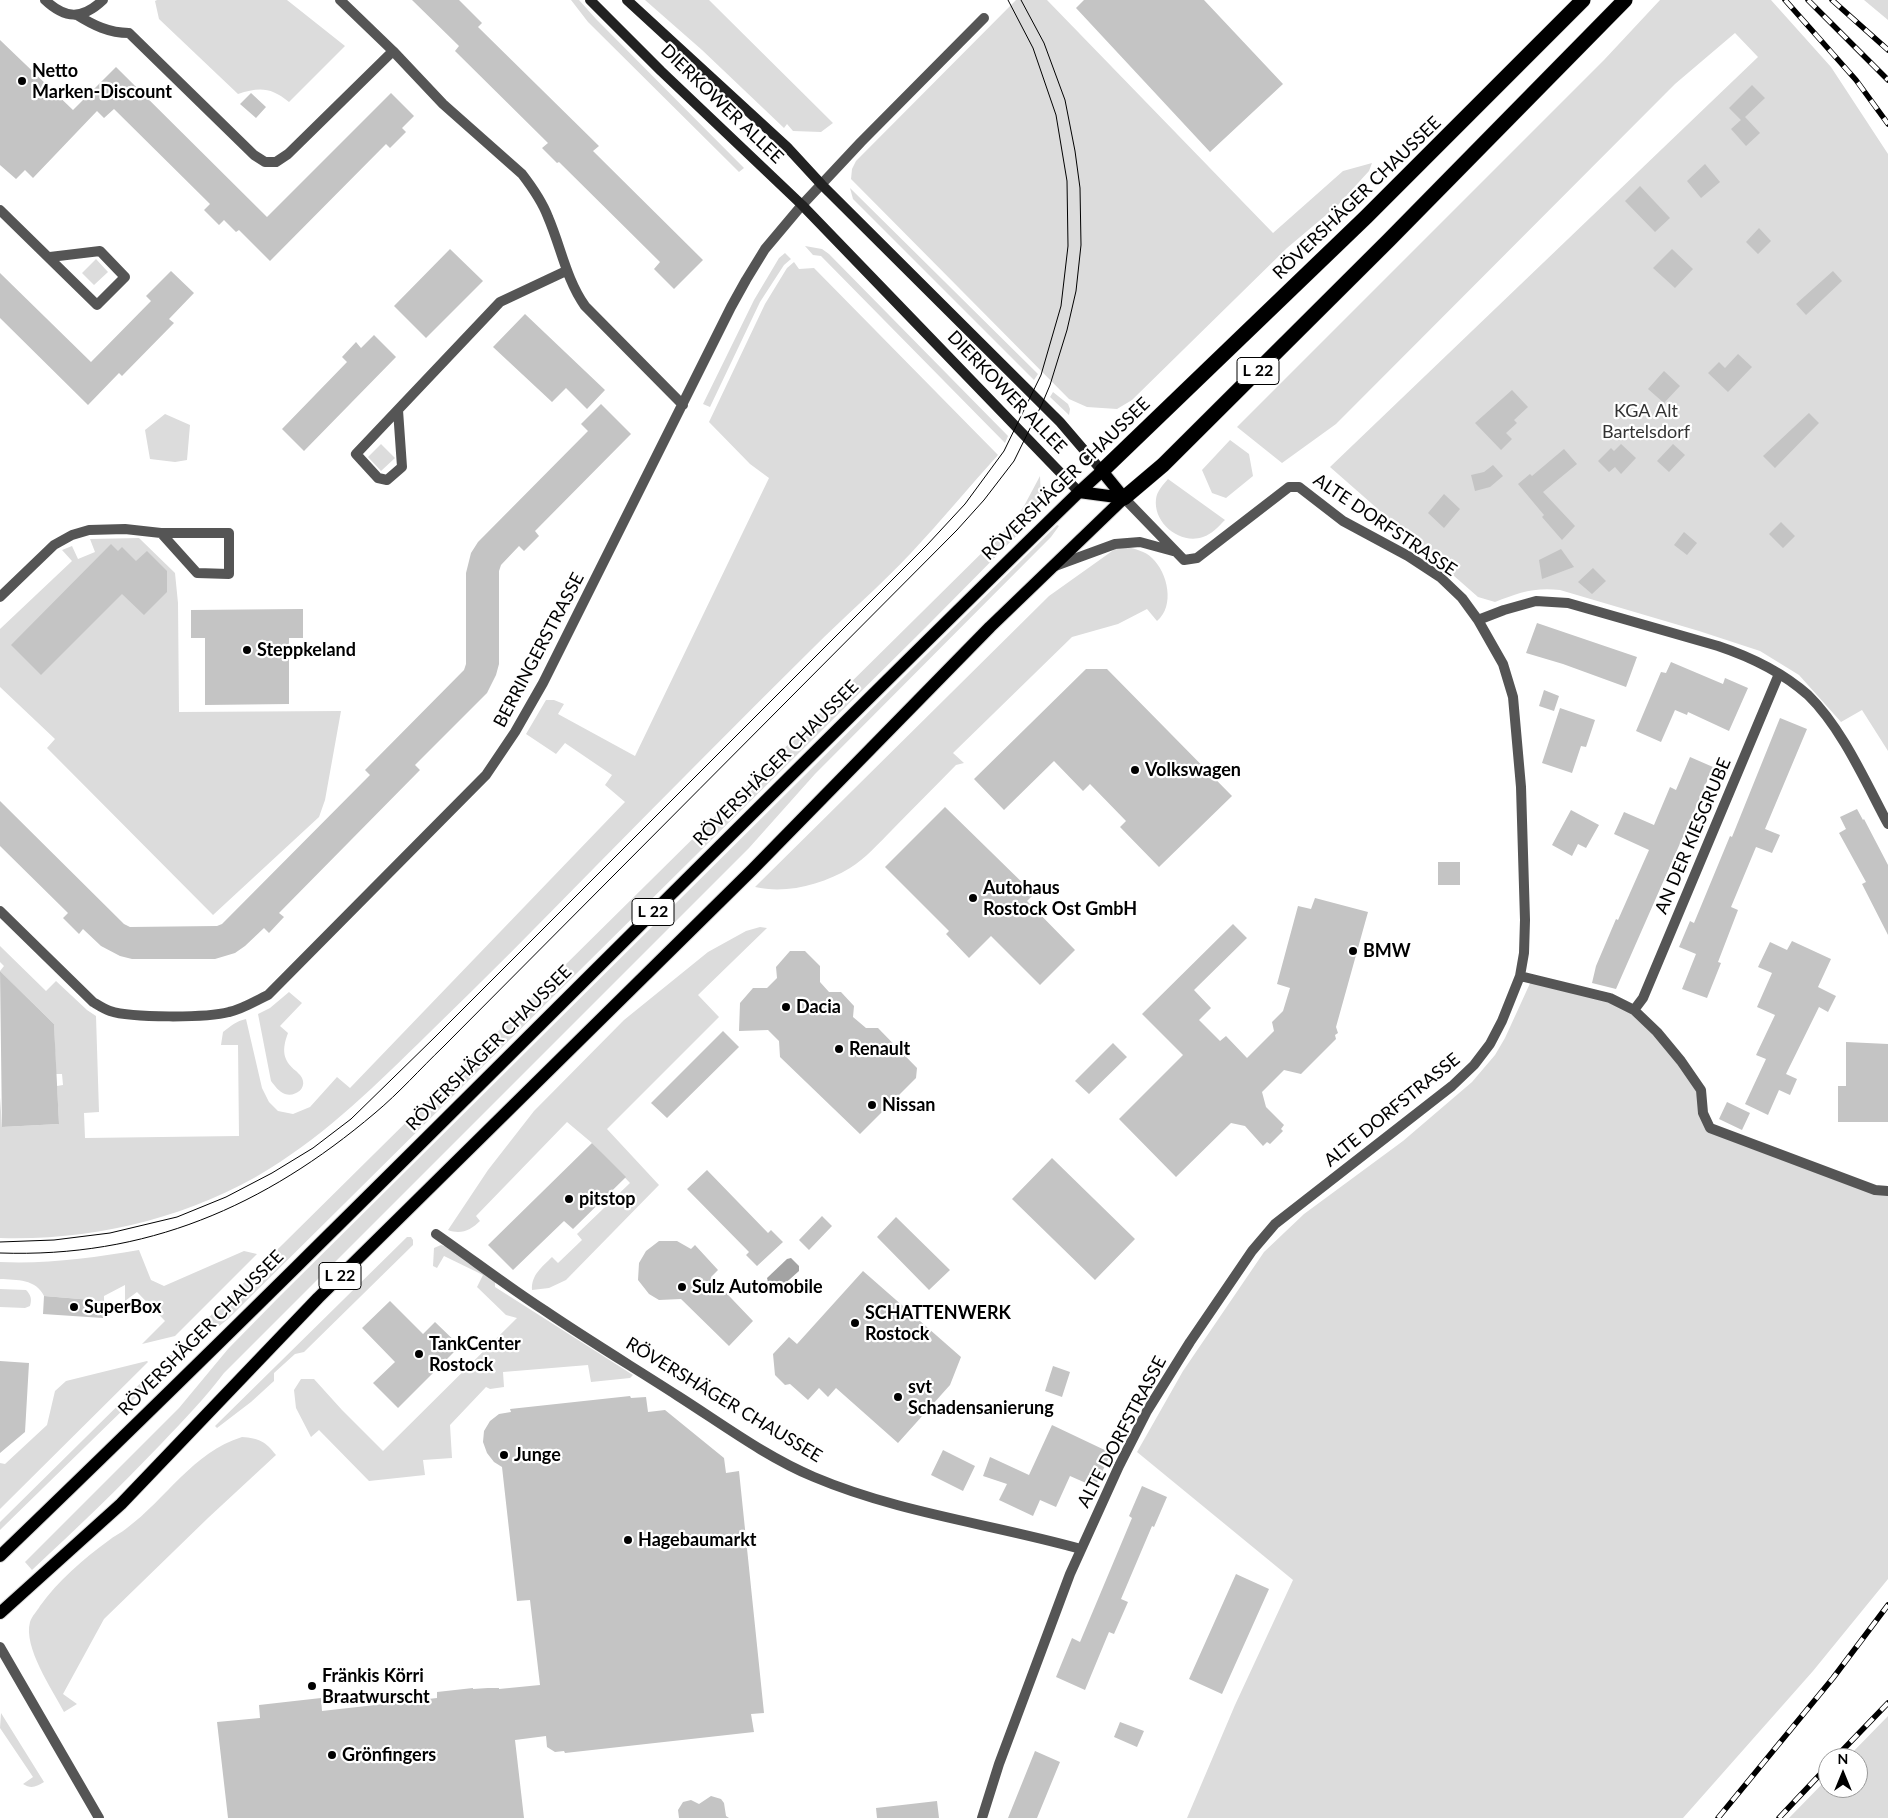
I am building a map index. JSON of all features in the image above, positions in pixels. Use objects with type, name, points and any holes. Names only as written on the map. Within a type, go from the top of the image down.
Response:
[{"type":"highway","name":"RÖVERSHÄGER CHAUSSEE","points":[[1102,471],[1366,217],[1583,0]]},
{"type":"highway","name":"L 22","points":[[1124,498],[1164,464],[1396,233],[1624,0]]},
{"type":"main road","name":"DIERKOWER ALLEE","points":[[590,0],[661,71],[802,205],[1079,492]]},
{"type":"main road","name":"DIERKOWER ALLEE","points":[[627,0],[787,146],[822,185],[1060,422],[1124,498]]},
{"type":"main road","name":"RÖVERSHÄGER CHAUSSEE","points":[[0,1556],[221,1340],[913,654],[1102,471]]},
{"type":"main road","points":[[1079,492],[1124,498]]},
{"type":"main road","name":"L 22","points":[[0,1613],[121,1504],[318,1298],[752,870],[990,627],[1124,498]]},
{"type":"street","points":[[45,0],[54,9],[66,14],[77,15],[89,11],[103,0]]},
{"type":"street","points":[[340,0],[444,104],[522,174],[547,214],[574,292],[585,306],[683,405]]},
{"type":"street","points":[[77,15],[94,26],[119,33],[129,33],[254,155],[265,162],[276,162],[288,154],[393,51]]},
{"type":"street","points":[[822,185],[861,142],[984,18]]},
{"type":"street","name":"BERRINGERSTRASSE","points":[[0,911],[92,1002],[109,1011],[136,1015],[212,1015],[230,1012],[268,995],[486,774],[515,732],[543,683],[746,280],[765,249],[802,205],[822,185]]},
{"type":"street","points":[[0,210],[97,305],[125,278],[100,251],[50,257]]},
{"type":"street","points":[[398,410],[402,467],[387,480],[378,478],[356,454],[500,302],[566,272]]},
{"type":"street","name":"ALTE DORFSTRASSE","points":[[982,1818],[999,1764],[1081,1548],[1147,1411],[1190,1342],[1252,1251],[1276,1224],[1452,1086],[1474,1065],[1490,1044],[1502,1022],[1520,976],[1524,953],[1521,787],[1513,697],[1503,664],[1478,620],[1462,598],[1440,577],[1408,556],[1342,521],[1299,488],[1289,487],[1197,558],[1184,560],[1124,498]]},
{"type":"street","points":[[0,596],[54,545],[72,535],[89,530],[229,533],[229,574],[197,573],[161,533]]},
{"type":"street","points":[[1050,568],[1115,544],[1140,542],[1174,551]]},
{"type":"street","points":[[1478,620],[1536,601],[1568,603],[1742,654],[1779,674],[1809,696],[1845,745],[1888,824]]},
{"type":"street","name":"AN DER KIESGRUBE","points":[[1634,1010],[1643,998],[1779,674]]},
{"type":"street","points":[[1520,976],[1610,998],[1634,1010],[1657,1032],[1681,1061],[1701,1090],[1703,1113],[1710,1128],[1876,1190],[1888,1191]]},
{"type":"street","name":"RÖVERSHÄGER CHAUSSEE","points":[[436,1234],[542,1309],[711,1418],[800,1470],[851,1491],[908,1508],[1081,1548]]},
{"type":"street","points":[[0,1647],[99,1818]]},
{"type":"green space","points":[[287,0],[345,46],[289,102],[276,93],[265,90],[252,90],[238,94],[159,19],[155,1]]},
{"type":"green space","points":[[571,0],[579,0],[744,168],[739,172],[588,22]]},
{"type":"green space","points":[[645,0],[709,0],[833,123],[821,132],[793,131],[787,124],[784,128],[702,50]]},
{"type":"green space","points":[[1016,0],[1047,0],[1273,233],[1343,171],[1372,163],[1369,171],[1338,205],[1287,248],[1132,400],[1117,409],[1087,407],[1069,399],[851,179],[852,169],[856,161]]},
{"type":"green space","name":"KGA Alt Bartelsdorf","points":[[1660,0],[1771,0],[1831,67],[1888,154],[1888,751],[1862,710],[1841,722],[1799,675],[1760,651],[1560,590],[1542,589],[1511,596],[1495,602],[1478,597],[1330,467],[1758,57],[1735,33],[1675,84],[1336,424],[1282,463],[1237,427],[1604,60]]},
{"type":"green space","points":[[1864,0],[1888,0],[1888,20]]},
{"type":"green space","points":[[850,188],[1038,374],[1034,380],[853,199]]},
{"type":"green space","points":[[805,246],[822,249],[829,254],[1008,436],[1005,443],[821,256],[813,255]]},
{"type":"green space","points":[[785,253],[791,259],[784,265],[760,302],[710,407],[703,404],[754,300],[779,258]]},
{"type":"green space","points":[[96,259],[108,272],[94,285],[82,273]]},
{"type":"green space","points":[[794,262],[799,269],[814,268],[998,455],[899,565],[757,703],[512,951],[372,1088],[312,1139],[291,1155],[239,1186],[207,1201],[173,1213],[105,1230],[35,1238],[0,1238],[0,1097],[2,1127],[59,1124],[57,1086],[63,1085],[62,1074],[56,1074],[54,1024],[0,971],[4,966],[0,962],[0,946],[46,991],[56,981],[96,1016],[99,1112],[84,1113],[85,1138],[239,1136],[238,1045],[221,1045],[223,1032],[236,1022],[246,1019],[262,1088],[269,1102],[278,1111],[293,1114],[310,1107],[337,1077],[350,1088],[625,802],[605,785],[612,775],[565,743],[556,754],[526,734],[546,700],[554,700],[564,704],[558,714],[635,756],[769,478],[750,464],[709,422],[765,304],[787,268]]},
{"type":"green space","points":[[1053,392],[1068,404],[1070,409],[1069,415],[1050,397]]},
{"type":"green space","points":[[165,414],[190,425],[187,460],[175,462],[150,459],[145,430]]},
{"type":"green space","points":[[1230,440],[1249,454],[1253,476],[1226,498],[1212,493],[1202,470]]},
{"type":"green space","points":[[381,444],[395,458],[381,471],[368,457]]},
{"type":"green space","points":[[1040,476],[1041,500],[1031,521],[228,1319],[218,1327],[192,1334],[1012,523],[1024,506]]},
{"type":"green space","points":[[1168,479],[1225,520],[1209,534],[1194,539],[1177,535],[1170,530],[1163,524],[1156,508],[1156,499],[1160,488]]},
{"type":"green space","points":[[1057,525],[1059,526],[1051,537],[815,774],[749,848],[224,1373],[161,1444],[32,1570],[25,1562],[179,1408],[228,1349],[279,1297]]},
{"type":"green space","points":[[139,538],[175,573],[178,603],[179,712],[341,711],[325,800],[319,817],[213,915],[47,748],[55,739],[0,687],[0,629],[72,561],[62,550],[72,546],[78,559],[95,552],[90,539]]},
{"type":"green space","points":[[1127,547],[1149,556],[1158,564],[1162,572],[1168,598],[1163,615],[1157,621],[1147,609],[1118,624],[1072,637],[953,753],[964,763],[956,765],[856,864],[828,879],[791,889],[755,887],[1049,596],[1115,549]]},
{"type":"green space","points":[[760,927],[767,928],[698,995],[719,1017],[607,1129],[659,1185],[566,1280],[549,1288],[532,1290],[533,1280],[541,1268],[552,1257],[558,1263],[582,1240],[577,1234],[630,1183],[592,1143],[567,1122],[476,1216],[480,1221],[477,1224],[461,1232],[448,1230],[488,1170],[534,1111],[624,1020],[708,952],[746,931]]},
{"type":"green space","points":[[1532,979],[1634,1010],[1701,1090],[1710,1128],[1888,1191],[1888,1579],[1813,1671],[1683,1818],[1187,1818],[1235,1705],[1293,1580],[1137,1452],[1183,1371],[1264,1252],[1304,1214],[1403,1141],[1472,1082],[1495,1055],[1505,1038]]},
{"type":"green space","points":[[289,992],[302,1003],[280,1026],[288,1033],[284,1054],[291,1067],[301,1076],[303,1084],[301,1090],[288,1095],[277,1089],[271,1081],[258,1014],[270,1008]]},
{"type":"green space","points":[[407,1237],[411,1237],[413,1245],[304,1352],[295,1354],[274,1373],[274,1381],[251,1402],[217,1428],[215,1426]]},
{"type":"green space","points":[[441,1245],[450,1248],[495,1279],[495,1287],[633,1375],[630,1378],[591,1382],[588,1365],[503,1372],[504,1387],[490,1389],[486,1387],[450,1425],[452,1458],[423,1460],[425,1475],[369,1481],[319,1430],[311,1437],[296,1408],[294,1390],[301,1379],[314,1379],[383,1451],[517,1318],[506,1315],[477,1287],[483,1275],[444,1256],[437,1268],[433,1266],[434,1248]]},
{"type":"green space","points":[[139,1250],[151,1280],[164,1286],[244,1251],[257,1254],[175,1336],[142,1344],[165,1321],[137,1292],[125,1301],[125,1285],[104,1296],[104,1301],[44,1296],[41,1290],[31,1283],[0,1279],[0,1262],[70,1260]]},
{"type":"green space","points":[[0,1289],[26,1290],[31,1297],[30,1306],[25,1308],[0,1307]]},
{"type":"green space","points":[[169,1355],[172,1355],[173,1361],[0,1530],[0,1522]]},
{"type":"green space","points":[[147,1361],[0,1509],[0,1463],[5,1464],[47,1425],[55,1391],[66,1381]]},
{"type":"green space","points":[[242,1437],[253,1438],[262,1442],[276,1455],[104,1619],[63,1694],[77,1704],[64,1712],[40,1668],[31,1643],[29,1632],[33,1616],[47,1597],[71,1571],[125,1530],[194,1465],[209,1453]]},
{"type":"green space","points":[[1,1713],[44,1782],[41,1784],[31,1787],[23,1784],[33,1777],[0,1728]]},
{"type":"green space","points":[[1888,1716],[1888,1818],[1789,1818],[1818,1788],[1818,1798],[1868,1798],[1868,1748],[1857,1748]]},
{"type":"shaded area","points":[[791,1258],[799,1266],[799,1271],[780,1288],[775,1289],[768,1282],[767,1278],[787,1259]]},
{"type":"building","points":[[412,0],[459,0],[482,23],[478,27],[599,146],[593,151],[703,260],[674,289],[654,269],[660,262],[559,162],[557,163],[542,148],[548,143],[455,51],[459,46]]},
{"type":"building","points":[[1084,0],[1204,0],[1283,84],[1210,152],[1076,8]]},
{"type":"building","points":[[0,40],[73,110],[116,67],[267,217],[391,93],[414,116],[402,128],[406,132],[390,148],[386,144],[270,261],[239,230],[236,232],[224,220],[219,225],[204,210],[210,204],[114,109],[104,118],[97,111],[33,178],[25,170],[16,179],[0,165]]},
{"type":"building","points":[[1752,85],[1765,98],[1745,117],[1760,133],[1746,146],[1731,129],[1741,120],[1729,108]]},
{"type":"building","points":[[251,93],[266,107],[256,118],[240,104]]},
{"type":"building","points":[[1705,164],[1720,182],[1701,198],[1687,181]]},
{"type":"building","points":[[1640,186],[1670,218],[1655,232],[1625,201]]},
{"type":"building","points":[[1759,228],[1771,241],[1758,254],[1746,242]]},
{"type":"building","points":[[450,249],[483,281],[426,338],[394,306]]},
{"type":"building","points":[[1672,249],[1693,269],[1675,288],[1653,268]]},
{"type":"building","points":[[171,271],[194,293],[169,319],[174,323],[122,376],[119,373],[88,405],[0,318],[0,273],[91,362],[151,301],[146,296]]},
{"type":"building","points":[[1833,271],[1842,281],[1806,315],[1796,304]]},
{"type":"building","points":[[525,314],[605,390],[587,409],[566,388],[552,402],[493,347]]},
{"type":"building","points":[[374,335],[396,357],[304,451],[282,429],[347,362],[342,357],[356,342],[361,348]]},
{"type":"building","points":[[1738,354],[1752,367],[1728,392],[1708,373],[1719,362],[1725,368]]},
{"type":"building","points":[[1664,371],[1680,386],[1664,403],[1648,389]]},
{"type":"building","points":[[1512,390],[1528,407],[1514,420],[1517,423],[1506,433],[1512,439],[1501,450],[1475,423]]},
{"type":"building","points":[[601,404],[631,434],[535,531],[539,536],[524,551],[519,546],[501,565],[499,571],[499,664],[487,693],[415,765],[420,770],[279,913],[284,917],[269,933],[264,928],[235,953],[215,959],[132,959],[120,956],[101,946],[83,929],[79,934],[63,918],[68,913],[0,846],[0,801],[124,924],[130,927],[217,926],[222,924],[370,775],[365,770],[464,670],[466,664],[466,573],[471,553],[478,542],[588,431],[581,424]]},
{"type":"building","points":[[1809,413],[1819,423],[1775,468],[1763,456]]},
{"type":"building","points":[[1621,444],[1636,458],[1621,474],[1615,467],[1609,472],[1598,461],[1611,448],[1614,451]]},
{"type":"building","points":[[1673,444],[1685,455],[1669,472],[1657,461]]},
{"type":"building","points":[[1564,449],[1577,464],[1543,492],[1575,526],[1562,540],[1542,517],[1544,515],[1518,484],[1530,474],[1532,476]]},
{"type":"building","points":[[1493,465],[1503,476],[1490,487],[1475,491],[1471,475],[1484,472]]},
{"type":"building","points":[[1444,494],[1460,509],[1444,528],[1428,513]]},
{"type":"building","points":[[1781,522],[1795,536],[1783,548],[1769,534]]},
{"type":"building","points":[[1684,532],[1697,543],[1687,555],[1674,545]]},
{"type":"building","points":[[111,544],[118,551],[122,547],[136,561],[147,551],[167,571],[167,592],[144,615],[122,594],[41,675],[11,645]]},
{"type":"building","points":[[1561,549],[1574,567],[1542,579],[1539,560]]},
{"type":"building","points":[[1593,568],[1606,581],[1592,594],[1578,582]]},
{"type":"building","name":"Steppkeland","points":[[303,609],[303,638],[289,638],[289,704],[205,705],[205,638],[191,638],[191,610]]},
{"type":"building","points":[[1537,623],[1637,657],[1626,687],[1526,653]]},
{"type":"building","points":[[1671,662],[1723,684],[1725,678],[1748,688],[1729,731],[1688,712],[1687,715],[1675,710],[1661,742],[1636,731],[1661,672],[1666,673]]},
{"type":"building","name":"Volkswagen","points":[[1086,669],[1107,669],[1232,796],[1159,867],[1120,827],[1126,821],[1090,784],[1083,791],[1054,761],[1004,810],[974,779]]},
{"type":"building","points":[[1544,690],[1559,696],[1554,711],[1539,706]]},
{"type":"building","points":[[1560,708],[1595,720],[1586,747],[1581,746],[1572,773],[1542,763]]},
{"type":"building","points":[[1780,718],[1807,729],[1765,829],[1780,835],[1772,853],[1756,847],[1731,907],[1738,910],[1718,962],[1721,963],[1707,998],[1682,989],[1696,954],[1679,947],[1690,921],[1694,923],[1730,836],[1732,837]]},
{"type":"building","points":[[1690,757],[1713,767],[1696,807],[1616,989],[1592,983],[1596,966],[1616,919],[1618,920],[1649,850],[1614,834],[1624,812],[1654,825],[1670,787],[1676,790]]},
{"type":"building","name":"Autohaus Rostock Ost GmbH","points":[[945,807],[1034,894],[1027,901],[1075,950],[1040,985],[991,936],[969,958],[946,934],[949,931],[885,867]]},
{"type":"building","points":[[1857,809],[1888,865],[1888,935],[1862,884],[1866,882],[1839,833],[1846,829],[1840,817]]},
{"type":"building","points":[[1571,810],[1599,825],[1586,848],[1578,844],[1572,856],[1552,845]]},
{"type":"building","points":[[1438,862],[1460,862],[1460,885],[1438,885]]},
{"type":"building","points":[[1315,898],[1368,912],[1336,1027],[1338,1033],[1335,1035],[1336,1039],[1301,1074],[1284,1070],[1262,1092],[1266,1107],[1284,1125],[1281,1129],[1283,1131],[1270,1144],[1267,1142],[1263,1146],[1245,1126],[1231,1123],[1176,1177],[1119,1119],[1183,1055],[1142,1014],[1233,924],[1247,938],[1194,990],[1211,1008],[1199,1020],[1220,1041],[1226,1036],[1247,1058],[1274,1031],[1272,1022],[1283,1011],[1290,988],[1277,984],[1298,906],[1311,909]]},
{"type":"building","points":[[1792,941],[1831,959],[1818,987],[1836,996],[1828,1012],[1819,1007],[1786,1074],[1797,1079],[1790,1095],[1779,1090],[1768,1115],[1745,1104],[1766,1059],[1756,1055],[1775,1015],[1757,1007],[1772,973],[1758,967],[1770,942],[1787,950]]},
{"type":"building","name":"Renault","points":[[790,951],[805,951],[820,966],[820,982],[829,992],[841,992],[854,1006],[853,1017],[866,1028],[878,1028],[917,1068],[916,1078],[860,1134],[780,1057],[779,1041],[768,1030],[739,1031],[740,1003],[753,988],[767,988],[777,978],[776,967]]},
{"type":"building","points":[[0,971],[54,1024],[59,1124],[2,1127]]},
{"type":"building","points":[[723,1031],[739,1047],[667,1118],[651,1103]]},
{"type":"building","points":[[1846,1042],[1888,1044],[1888,1122],[1838,1122],[1838,1086],[1846,1086]]},
{"type":"building","points":[[1113,1043],[1127,1057],[1089,1094],[1075,1081]]},
{"type":"building","points":[[1727,1102],[1750,1113],[1742,1130],[1719,1119]]},
{"type":"building","name":"pitstop","points":[[592,1143],[626,1177],[573,1229],[564,1221],[513,1270],[488,1245]]},
{"type":"building","points":[[1052,1158],[1135,1239],[1095,1280],[1012,1199]]},
{"type":"building","points":[[707,1170],[768,1233],[771,1230],[783,1242],[757,1266],[746,1255],[749,1252],[687,1189]]},
{"type":"building","points":[[822,1216],[832,1226],[809,1250],[799,1240]]},
{"type":"building","points":[[896,1217],[950,1270],[929,1290],[877,1237]]},
{"type":"building","name":"Sulz Automobile","points":[[659,1241],[677,1241],[691,1249],[695,1245],[718,1270],[711,1277],[753,1321],[729,1346],[681,1299],[659,1300],[649,1294],[638,1280],[639,1263],[646,1251]]},
{"type":"building","points":[[863,1271],[961,1357],[950,1385],[898,1443],[836,1388],[828,1397],[819,1388],[808,1400],[790,1384],[785,1385],[775,1375],[773,1354],[789,1337],[797,1344]]},
{"type":"building","name":"SuperBox","points":[[44,1296],[104,1301],[103,1318],[43,1314]]},
{"type":"building","name":"TankCenter Rostock","points":[[390,1301],[423,1334],[435,1322],[460,1346],[398,1408],[373,1383],[395,1362],[362,1328]]},
{"type":"building","points":[[0,1361],[29,1363],[25,1432],[0,1453]]},
{"type":"building","points":[[1053,1366],[1070,1372],[1062,1397],[1045,1391]]},
{"type":"building","name":"Hagebaumarkt","points":[[630,1396],[631,1398],[646,1397],[648,1412],[665,1410],[724,1458],[726,1473],[739,1471],[764,1713],[751,1714],[754,1732],[565,1753],[564,1751],[555,1752],[547,1747],[546,1736],[515,1740],[524,1818],[228,1818],[217,1722],[260,1718],[259,1705],[321,1698],[322,1711],[437,1698],[437,1692],[473,1688],[499,1689],[540,1685],[530,1600],[517,1601],[502,1467],[494,1462],[487,1453],[483,1442],[484,1431],[490,1421],[499,1414],[511,1412],[510,1409]]},
{"type":"building","points":[[1052,1425],[1111,1453],[1095,1487],[1070,1476],[1056,1507],[1040,1500],[1033,1516],[999,1500],[1007,1484],[983,1476],[990,1457],[1029,1475]]},
{"type":"building","points":[[943,1450],[975,1466],[963,1491],[931,1475]]},
{"type":"building","points":[[1142,1486],[1167,1497],[1154,1527],[1152,1526],[1121,1599],[1128,1602],[1114,1634],[1109,1632],[1085,1690],[1056,1677],[1072,1638],[1080,1642],[1132,1518],[1129,1516]]},
{"type":"building","points":[[1236,1574],[1269,1589],[1222,1694],[1189,1679]]},
{"type":"building","points":[[1120,1722],[1144,1731],[1137,1747],[1114,1737]]},
{"type":"building","points":[[1035,1751],[1060,1762],[1037,1818],[1008,1818]]},
{"type":"building","points":[[711,1796],[721,1799],[724,1803],[726,1816],[729,1818],[679,1818],[678,1810],[683,1802],[691,1800],[699,1804]]},
{"type":"building","points":[[937,1801],[939,1818],[877,1818],[876,1808]]},
{"type":"tram line","points":[[0,1242],[54,1240],[110,1233],[177,1217],[226,1197],[272,1173],[313,1148],[351,1119],[927,545],[965,504],[1004,451],[1041,375],[1061,306],[1068,246],[1067,181],[1056,115],[1033,48],[1008,0]]},
{"type":"tram line","points":[[0,1253],[53,1252],[105,1246],[154,1236],[201,1220],[246,1200],[290,1175],[333,1146],[375,1113],[401,1089],[957,530],[984,500],[1014,461],[1050,385],[1067,330],[1076,291],[1081,245],[1080,188],[1065,100],[1044,43],[1021,0]]},
{"type":"railway","points":[[1785,0],[1856,80],[1888,124]]},
{"type":"railway","points":[[1808,0],[1888,80]]},
{"type":"railway","points":[[1832,0],[1888,50]]},
{"type":"railway","points":[[1718,1818],[1833,1678],[1888,1605]]},
{"type":"railway","points":[[1845,1748],[1888,1703]]},
{"type":"railway","points":[[1779,1818],[1818,1777]]},
{"type":"place","name":"Netto Marken-Discount","points":[[22,81]]},
{"type":"place","name":"Steppkeland","points":[[247,650]]},
{"type":"place","name":"Volkswagen","points":[[1135,770]]},
{"type":"place","name":"Autohaus Rostock Ost GmbH","points":[[973,898]]},
{"type":"place","name":"BMW","points":[[1353,951]]},
{"type":"place","name":"Dacia","points":[[786,1007]]},
{"type":"place","name":"Renault","points":[[839,1049]]},
{"type":"place","name":"Nissan","points":[[872,1105]]},
{"type":"place","name":"pitstop","points":[[569,1199]]},
{"type":"place","name":"Sulz Automobile","points":[[682,1287]]},
{"type":"place","name":"SuperBox","points":[[74,1307]]},
{"type":"place","name":"SCHATTENWERK Rostock","points":[[855,1323]]},
{"type":"place","name":"TankCenter Rostock","points":[[419,1354]]},
{"type":"place","name":"svt Schadensanierung","points":[[898,1397]]},
{"type":"place","name":"Junge","points":[[504,1455]]},
{"type":"place","name":"Hagebaumarkt","points":[[628,1540]]},
{"type":"place","name":"Fränkis Körri Braatwurscht","points":[[312,1686]]},
{"type":"place","name":"Grönfingers","points":[[332,1755]]}]
